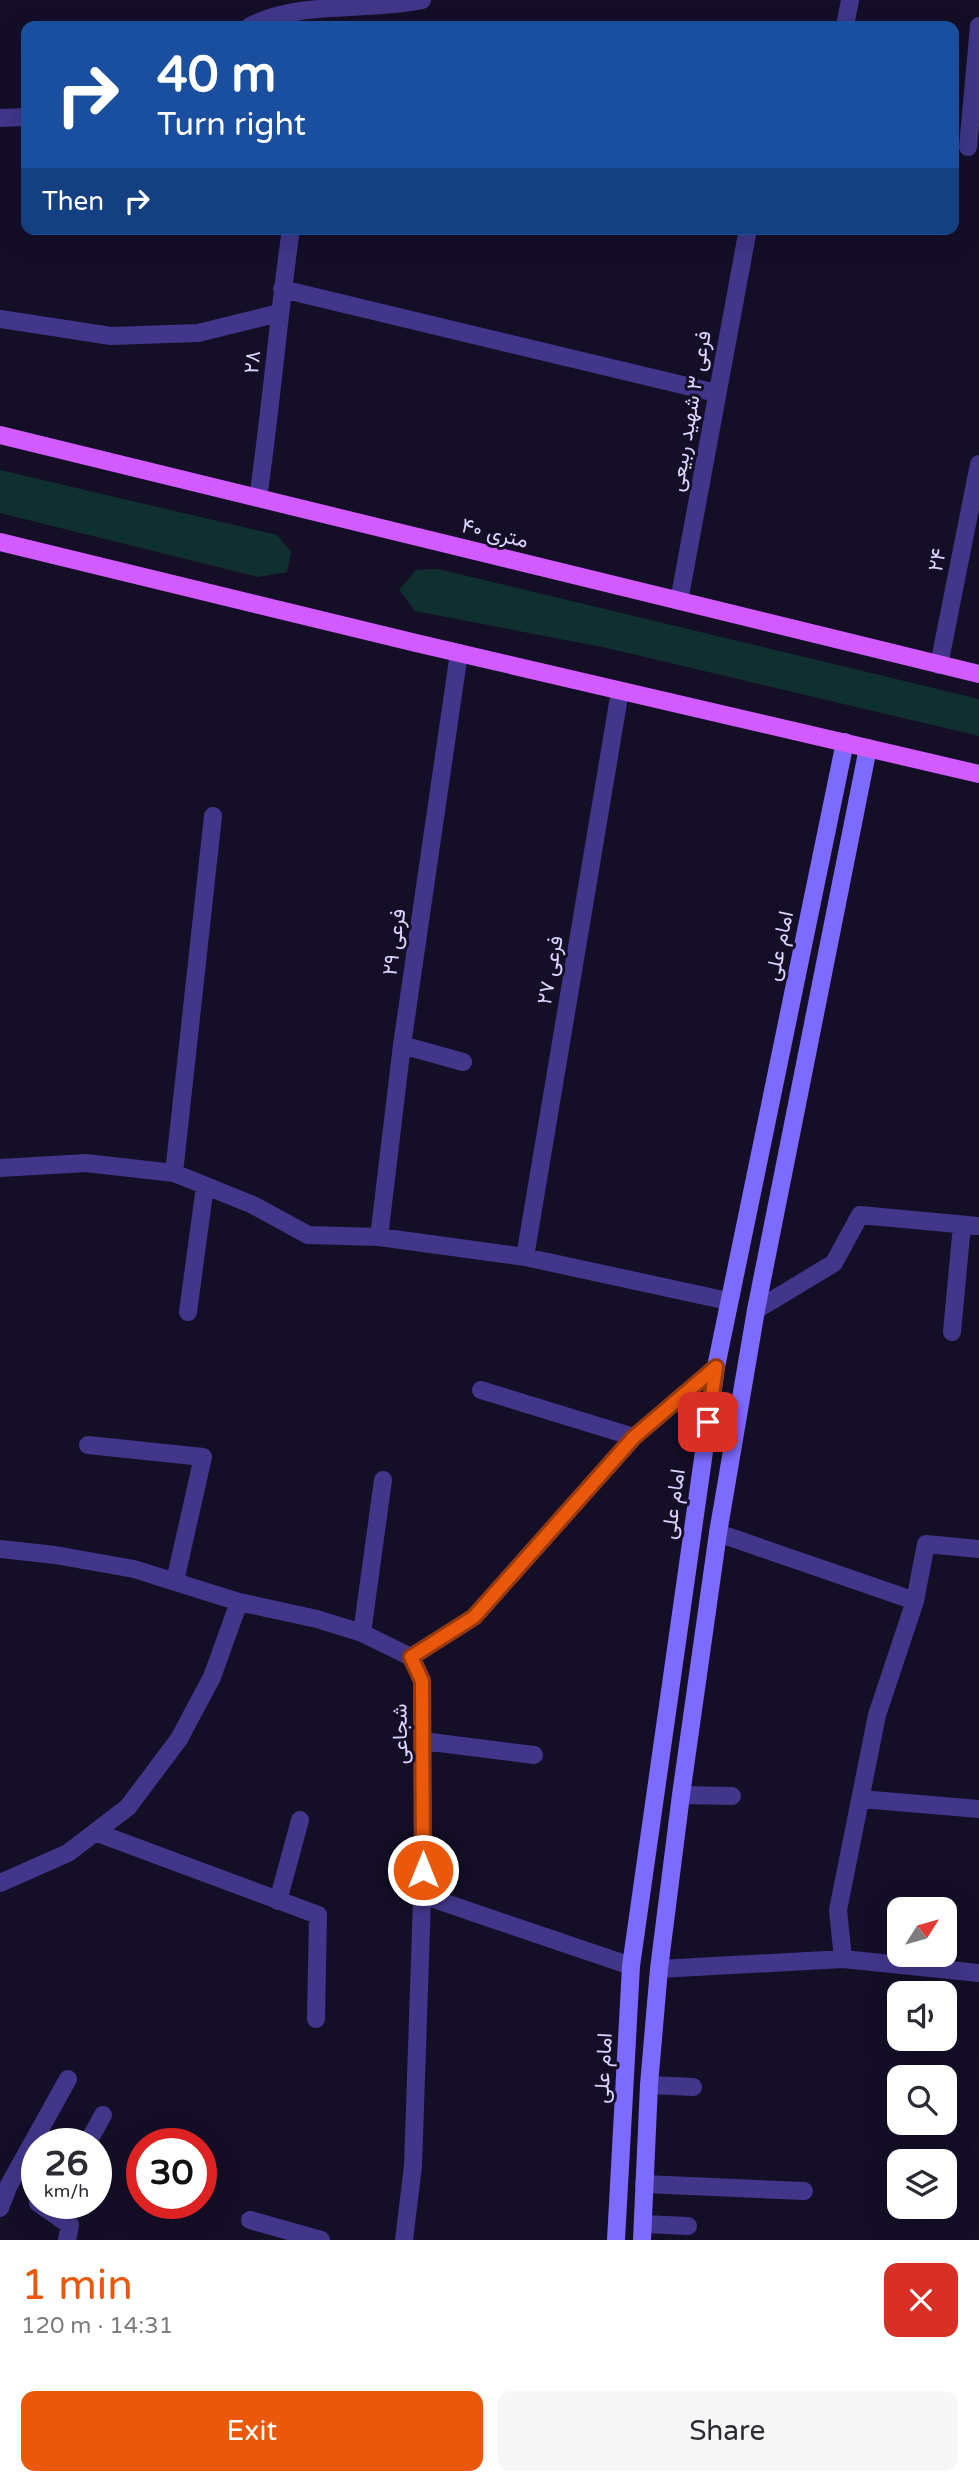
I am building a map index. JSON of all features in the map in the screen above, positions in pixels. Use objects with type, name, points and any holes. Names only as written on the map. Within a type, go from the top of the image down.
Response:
[{"type":"main road","name":"۴۰ متری","points":[[0,435],[979,674]]},
{"type":"main road","points":[[0,542],[459,653],[979,774]]},
{"type":"main road","name":"امام علی","points":[[616,2240],[631,1966],[716,1367],[845,742]]},
{"type":"main road","points":[[643,2232],[649,2085],[659,1969],[718,1533],[756,1310],[868,748]]},
{"type":"street","points":[[260,21],[321,8],[422,0]]},
{"type":"street","points":[[846,21],[850,0]]},
{"type":"street","points":[[967,147],[979,26]]},
{"type":"street","points":[[0,118],[21,117]]},
{"type":"street","name":"۲۸","points":[[258,498],[272,407],[279,313],[290,235]]},
{"type":"street","name":"فرعی ۳ شهید ربیعی","points":[[679,601],[747,235]]},
{"type":"street","points":[[282,289],[716,393]]},
{"type":"street","points":[[0,319],[111,337],[198,333],[279,313]]},
{"type":"street","name":"۲۴","points":[[939,664],[979,464]]},
{"type":"street","name":"فرعی ۲۹","points":[[379,1237],[402,1045],[459,653]]},
{"type":"street","name":"فرعی ۲۷","points":[[525,1257],[620,691]]},
{"type":"street","points":[[174,1173],[213,816]]},
{"type":"street","points":[[402,1045],[463,1062]]},
{"type":"street","points":[[0,1168],[86,1163],[174,1173],[253,1205],[308,1235],[379,1237],[525,1257],[728,1301]]},
{"type":"street","points":[[188,1312],[205,1186]]},
{"type":"street","points":[[756,1310],[834,1263],[860,1215],[971,1225],[952,1332]]},
{"type":"street","points":[[0,1549],[55,1555],[134,1569],[239,1602],[317,1619],[362,1633],[411,1657],[474,1617],[634,1437],[716,1367]]},
{"type":"street","points":[[481,1390],[634,1437]]},
{"type":"street","points":[[89,1445],[203,1457],[175,1581]]},
{"type":"street","points":[[362,1633],[383,1480]]},
{"type":"street","points":[[718,1533],[915,1601]]},
{"type":"street","points":[[843,1959],[838,1910],[860,1799],[877,1715],[915,1601],[926,1544],[979,1549]]},
{"type":"street","points":[[0,1883],[68,1853],[128,1807],[179,1739],[212,1677],[239,1602]]},
{"type":"street","name":"شجاعی","points":[[404,2240],[413,2166],[422,1895],[422,1681],[411,1657]]},
{"type":"street","points":[[423,1741],[534,1755]]},
{"type":"street","points":[[681,1795],[732,1796]]},
{"type":"street","points":[[860,1799],[979,1809]]},
{"type":"street","points":[[278,1901],[300,1820]]},
{"type":"street","points":[[95,1832],[318,1915],[316,2019]]},
{"type":"street","points":[[422,1895],[631,1966]]},
{"type":"street","points":[[659,1969],[843,1959],[979,1973]]},
{"type":"street","points":[[0,2208],[5,2181],[68,2079]]},
{"type":"street","points":[[649,2085],[692,2087]]},
{"type":"street","points":[[96,2128],[103,2115]]},
{"type":"street","points":[[5,2181],[21,2191]]},
{"type":"street","points":[[644,2184],[804,2191]]},
{"type":"street","points":[[62,2219],[70,2225],[67,2240]]},
{"type":"street","points":[[250,2220],[321,2240]]},
{"type":"street","points":[[643,2232],[688,2226]]},
{"type":"green space","points":[[0,470],[277,535],[291,552],[287,572],[258,577],[0,513]]},
{"type":"green space","points":[[438,569],[979,699],[979,736],[607,648],[415,611],[399,590],[416,570]]},
{"type":"route","points":[[423,1870],[422,1681],[411,1657],[474,1617],[634,1437],[716,1367],[708,1422]]}]
